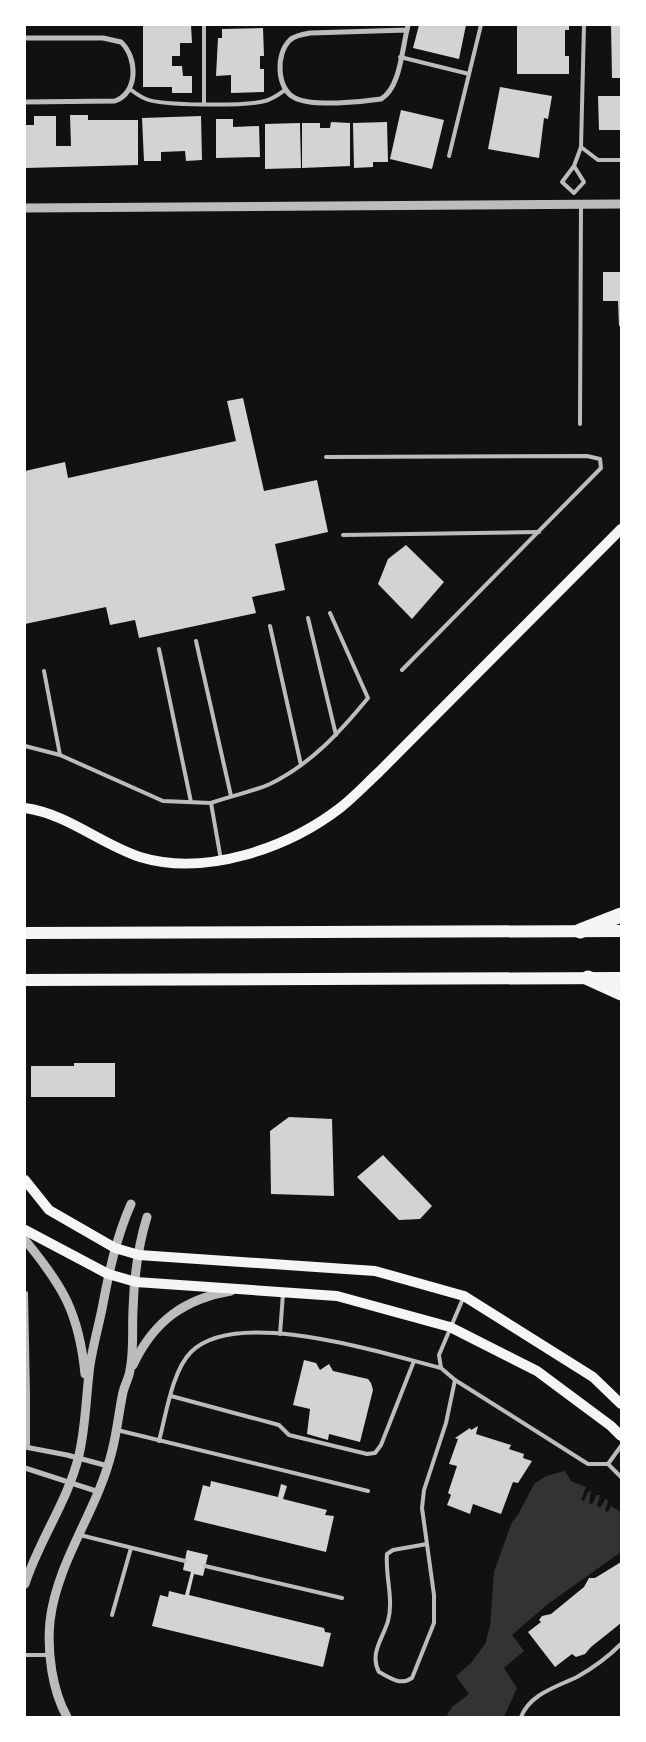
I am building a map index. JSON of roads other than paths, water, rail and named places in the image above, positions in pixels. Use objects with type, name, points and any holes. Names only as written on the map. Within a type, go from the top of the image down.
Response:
[{"type":"highway","points":[[580,931],[621,915]]},
{"type":"highway","points":[[588,978],[621,993]]},
{"type":"main road","points":[[25,808],[55,815],[139,856],[176,863],[221,860],[272,845],[312,826],[340,808],[379,772],[621,529]]},
{"type":"main road","points":[[25,933],[621,931]]},
{"type":"main road","points":[[25,980],[621,978]]},
{"type":"main road","points":[[25,1180],[49,1210],[115,1248],[139,1255],[375,1271],[464,1296],[593,1377],[621,1404]]},
{"type":"main road","points":[[25,1230],[108,1274],[136,1282],[336,1296],[450,1327],[537,1372],[612,1426],[621,1436]]},
{"type":"street","points":[[407,28],[400,57],[395,80],[386,96],[381,99],[309,102],[293,98],[285,90],[281,79],[280,63],[282,51],[291,39],[300,34],[407,28]]},
{"type":"street","points":[[25,38],[102,38],[121,42],[131,55],[133,76],[130,89],[123,98],[114,101],[25,102]]},
{"type":"street","points":[[25,208],[621,204]]},
{"type":"street","points":[[25,1584],[31,1566],[58,1511],[78,1458],[88,1395],[90,1365],[108,1274],[131,1204]]},
{"type":"street","points":[[130,1370],[140,1239],[147,1216]]},
{"type":"street","points":[[25,1240],[54,1277],[70,1303],[83,1354],[88,1395]]},
{"type":"street","points":[[67,1717],[55,1684],[49,1655],[50,1622],[55,1594],[99,1492],[108,1466],[117,1430],[123,1392],[130,1370],[140,1349],[158,1326],[175,1312],[208,1295],[244,1289]]},
{"type":"street","points":[[26,1448],[108,1466]]},
{"type":"street","points":[[25,1468],[99,1492]]},
{"type":"lane","points":[[204,25],[204,103]]},
{"type":"lane","points":[[449,156],[480,25]]},
{"type":"lane","points":[[580,424],[578,204],[574,194],[562,182],[574,166],[581,147],[584,25]]},
{"type":"lane","points":[[400,57],[469,74]]},
{"type":"lane","points":[[130,89],[147,99],[162,103],[263,101],[274,98],[285,90]]},
{"type":"lane","points":[[581,147],[598,160],[621,160]]},
{"type":"lane","points":[[574,166],[584,182],[574,194]]},
{"type":"lane","points":[[326,457],[587,456],[600,459],[601,468],[402,670]]},
{"type":"lane","points":[[343,535],[539,532]]},
{"type":"lane","points":[[25,746],[60,756],[163,801],[211,802],[270,784],[314,756],[336,736],[368,698],[330,613]]},
{"type":"lane","points":[[308,618],[336,736]]},
{"type":"lane","points":[[270,626],[301,765]]},
{"type":"lane","points":[[196,641],[231,796]]},
{"type":"lane","points":[[159,649],[191,802]]},
{"type":"lane","points":[[44,671],[60,756]]},
{"type":"lane","points":[[211,802],[221,860]]},
{"type":"lane","points":[[280,1334],[283,1292]]},
{"type":"lane","points":[[26,1293],[26,1448]]},
{"type":"lane","points":[[441,1368],[439,1355],[464,1296]]},
{"type":"lane","points":[[159,1440],[178,1369],[191,1351],[212,1340],[238,1334],[307,1336],[441,1368],[455,1380],[588,1464],[608,1464],[621,1477]]},
{"type":"lane","points":[[171,1396],[279,1425],[289,1435],[367,1454],[375,1453],[381,1446],[414,1361]]},
{"type":"lane","points":[[427,1544],[393,1550],[388,1554],[390,1597],[388,1620],[375,1655],[379,1672],[399,1682],[406,1682],[412,1678],[434,1623],[434,1595],[427,1544],[422,1508],[424,1490],[446,1423],[455,1380]]},
{"type":"lane","points":[[117,1430],[368,1491]]},
{"type":"lane","points":[[608,1464],[621,1446]]},
{"type":"lane","points":[[80,1535],[185,1561]]},
{"type":"lane","points":[[112,1615],[131,1548]]},
{"type":"lane","points":[[205,1566],[342,1598]]},
{"type":"lane","points":[[521,1717],[530,1702],[550,1688],[596,1666],[621,1644]]},
{"type":"lane","points":[[25,1655],[49,1655]]}]
